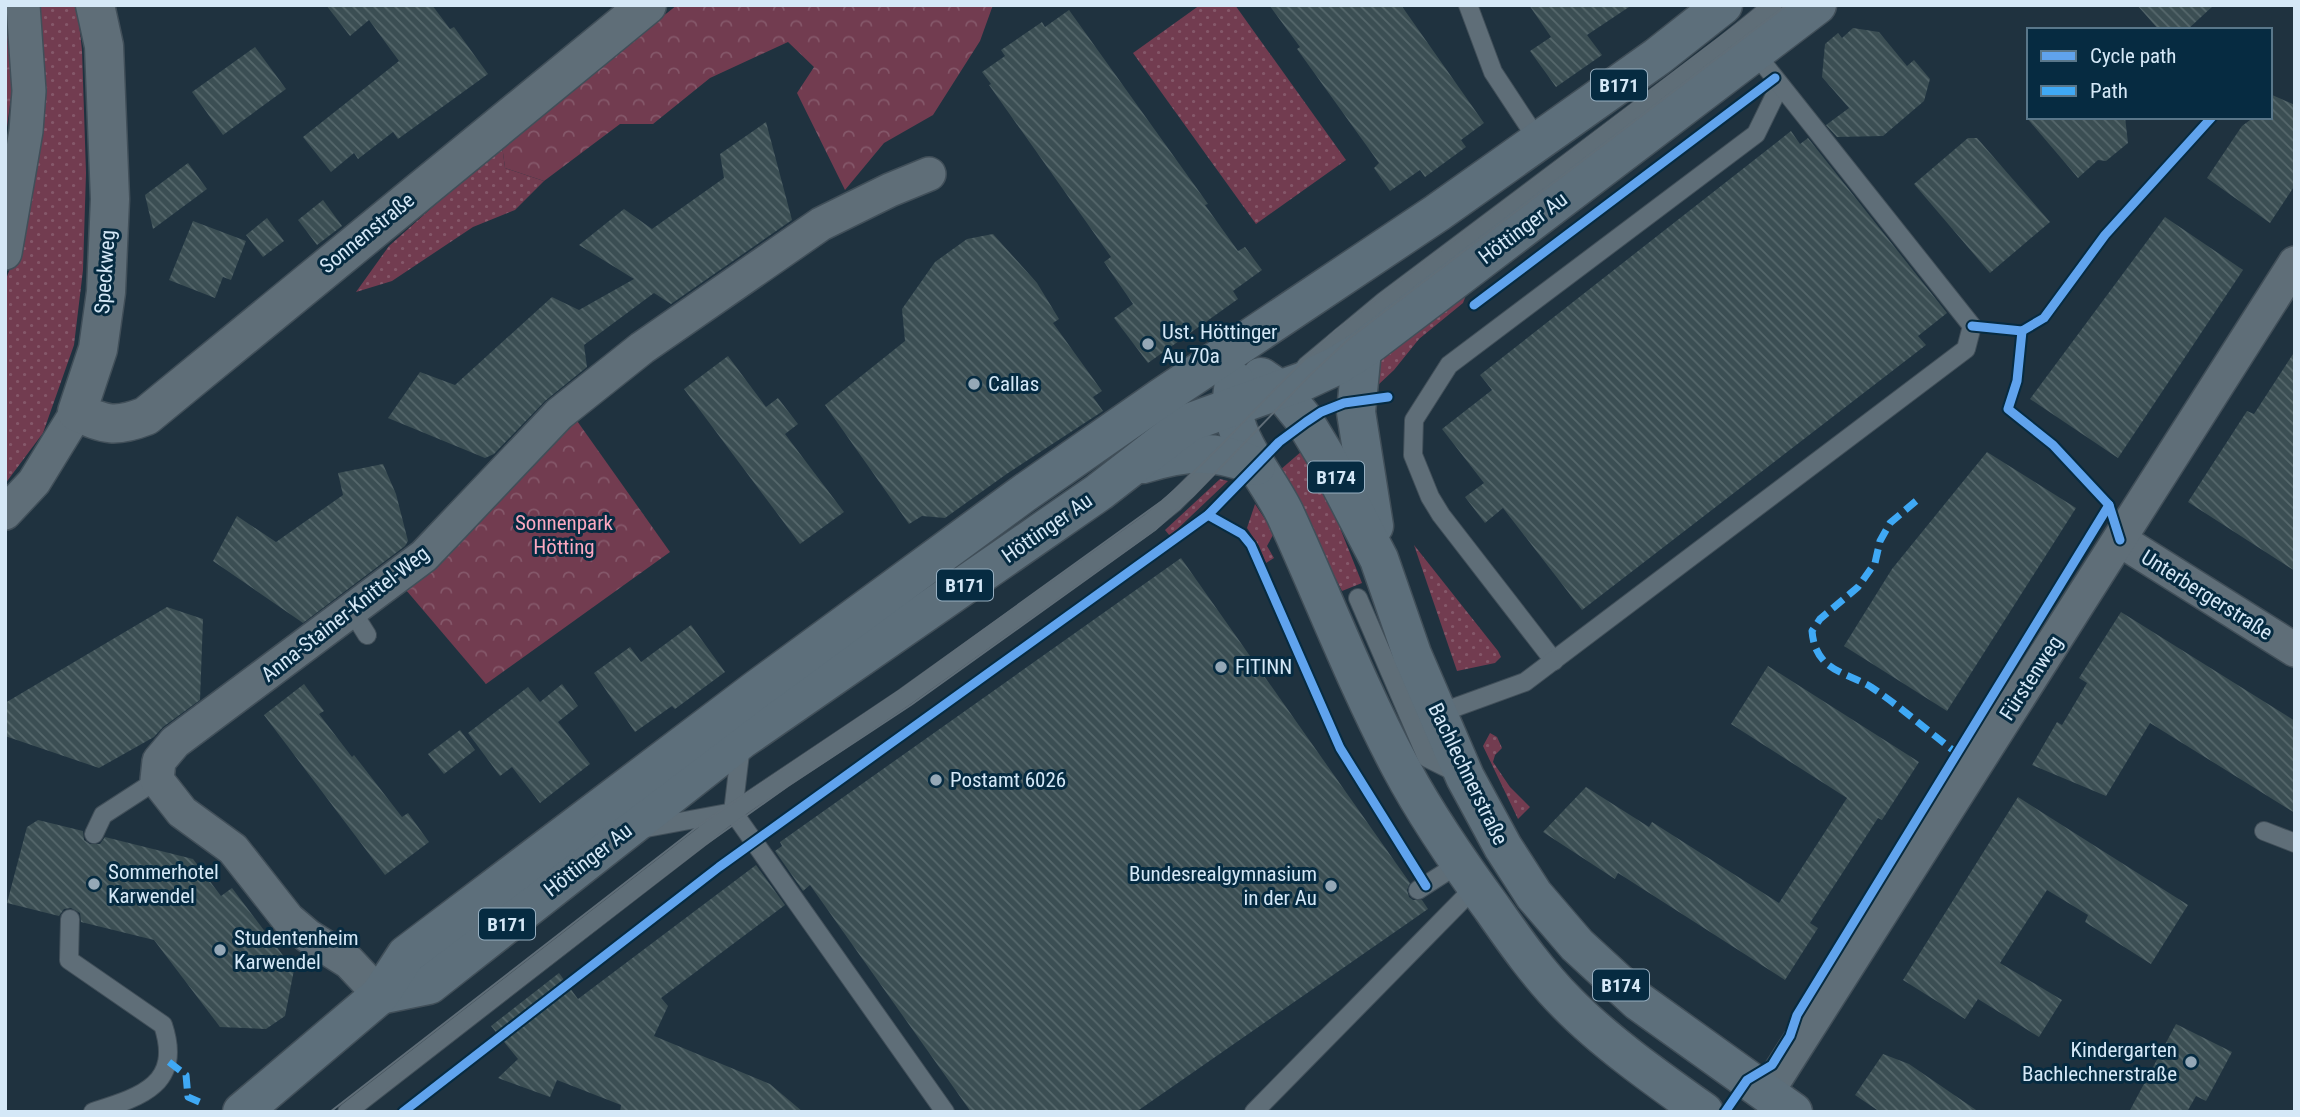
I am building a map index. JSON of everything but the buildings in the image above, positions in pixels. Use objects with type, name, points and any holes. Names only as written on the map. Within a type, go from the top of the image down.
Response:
[{"type":"main road","name":"Höttinger Au","points":[[380,995],[407,955],[756,690],[1033,487],[1539,142],[1657,57],[1723,5]]},
{"type":"main road","name":"Höttinger Au","points":[[1280,390],[1336,366],[1362,350],[1817,5]]},
{"type":"main road","points":[[1238,426],[1261,333]]},
{"type":"main road","points":[[1362,350],[1356,412],[1379,559]]},
{"type":"main road","points":[[1185,382],[1217,371],[1238,426]]},
{"type":"main road","name":"Bachlechnerstraße","points":[[1238,426],[1261,377],[1280,390],[1310,428],[1379,559],[1412,654],[1465,778],[1503,847],[1534,895],[1577,945],[1638,1001],[1771,1106]]},
{"type":"main road","name":"Höttinger Au","points":[[380,995],[429,985],[741,740],[1131,467],[1169,456],[1193,453],[1238,426]]},
{"type":"main road","name":"B174","points":[[1238,426],[1283,507],[1373,714],[1401,769],[1468,874],[1515,941],[1567,1003],[1659,1080],[1704,1112]]},
{"type":"main road","name":"B171","points":[[242,1112],[380,995]]},
{"type":"street","points":[[5,253],[28,111],[23,5]]},
{"type":"street","name":"Speckweg","points":[[5,513],[34,482],[77,412],[98,349],[106,292],[110,198],[104,46],[95,5]]},
{"type":"street","name":"Sonnenstraße","points":[[77,412],[104,424],[124,425],[146,416],[647,5]]},
{"type":"street","name":"Anna-Stainer-Knittel-Weg","points":[[157,779],[159,761],[175,742],[360,623],[559,414],[642,348],[821,224],[929,174]]},
{"type":"street","name":"Fürstenweg","points":[[1771,1106],[1966,777],[2295,263]]},
{"type":"street","name":"Unterbergerstraße","points":[[2120,540],[2295,650]]},
{"type":"street","points":[[157,779],[182,812],[233,849],[288,919],[308,936],[349,962],[380,995]]},
{"type":"lane","points":[[1468,5],[1493,72],[1539,142]]},
{"type":"lane","points":[[347,1112],[733,812],[905,697],[1174,503],[1238,426],[1332,342],[1723,46],[1773,5]]},
{"type":"lane","points":[[1437,714],[1525,682],[1966,349],[1972,326],[1755,53]]},
{"type":"lane","points":[[1554,660],[1441,515],[1430,497],[1413,456],[1414,419],[1449,365],[1756,134],[1780,85]]},
{"type":"lane","points":[[1358,598],[1427,758],[1465,778]]},
{"type":"lane","points":[[741,740],[733,812],[945,1112]]},
{"type":"lane","points":[[94,834],[103,816],[157,779]]},
{"type":"lane","points":[[624,832],[733,812]]},
{"type":"lane","points":[[2264,831],[2295,843]]},
{"type":"lane","points":[[1418,890],[1468,874]]},
{"type":"lane","points":[[1254,1112],[1468,874]]},
{"type":"lane","points":[[70,919],[69,960],[163,1025],[169,1043],[169,1062],[156,1083],[136,1098],[93,1112]]},
{"type":"green space","points":[[5,5],[13,82],[5,142]]},
{"type":"green space","points":[[31,5],[77,5],[82,50],[86,173],[83,270],[74,345],[43,433],[5,484],[5,282],[20,241]]},
{"type":"green space","points":[[677,5],[993,5],[980,41],[933,115],[884,143],[845,190],[797,93],[814,67],[788,42],[710,78],[653,124],[620,124],[544,181],[505,168],[502,145]]},
{"type":"green space","points":[[1200,5],[1235,5],[1346,160],[1256,224],[1133,53]]},
{"type":"green space","points":[[502,145],[505,168],[544,181],[515,210],[473,227],[392,281],[356,292],[389,246]]},
{"type":"green space","points":[[1470,285],[1463,303],[1419,339],[1378,385],[1375,370],[1383,354]]},
{"type":"green space","name":"Sonnenpark Hötting","points":[[575,418],[670,552],[486,684],[406,590]]},
{"type":"green space","points":[[1302,451],[1332,508],[1362,583],[1342,591],[1280,470]]},
{"type":"green space","points":[[1220,479],[1228,481],[1170,536],[1165,530]]},
{"type":"green space","points":[[1255,504],[1273,535],[1267,546],[1274,558],[1266,563],[1247,528]]},
{"type":"green space","points":[[1414,545],[1498,651],[1501,657],[1495,663],[1457,671]]},
{"type":"green space","points":[[1490,733],[1497,737],[1502,748],[1495,755],[1493,762],[1510,787],[1530,807],[1518,819],[1483,746]]},
{"type":"tram line","points":[[330,1112],[701,824],[900,690],[1162,501],[1207,460],[1336,330],[1762,5]]},
{"type":"tram line","points":[[358,1112],[705,845],[788,786],[911,705],[1155,530],[1193,496],[1311,374],[1351,337],[1787,5]]},
{"type":"marked path","points":[[1916,501],[1890,523],[1880,541],[1875,563],[1858,587],[1820,619],[1812,635],[1817,651],[1824,661],[1871,687],[1958,754]]},
{"type":"marked path","points":[[169,1062],[186,1075],[188,1097],[204,1104]]},
{"type":"cycle path","points":[[1474,305],[1775,78]]},
{"type":"cycle path","points":[[1972,326],[2022,331],[2044,318],[2105,235],[2210,119]]},
{"type":"cycle path","points":[[2022,331],[2017,381],[2008,409],[2053,445],[2109,505],[2120,540]]},
{"type":"cycle path","points":[[403,1112],[719,867],[1208,515],[1279,442],[1306,422],[1321,412],[1344,403],[1388,397]]},
{"type":"cycle path","points":[[1725,1112],[1747,1080],[1772,1065],[1790,1036],[1797,1015],[2109,505]]},
{"type":"cycle path","points":[[1208,515],[1242,534],[1251,545],[1340,748],[1426,886]]},
{"type":"place","name":"Ust. Höttinger Au 70a","points":[[1148,344]]},
{"type":"place","name":"Callas","points":[[974,384]]},
{"type":"place","name":"FITINN","points":[[1221,667]]},
{"type":"place","name":"Postamt 6026","points":[[936,780]]},
{"type":"place","name":"Sommerhotel Karwendel","points":[[94,884]]},
{"type":"place","name":"Bundesrealgymnasium in der Au","points":[[1331,886]]},
{"type":"place","name":"Studentenheim Karwendel","points":[[220,950]]},
{"type":"place","name":"Kindergarten Bachlechnerstraße","points":[[2191,1062]]}]
